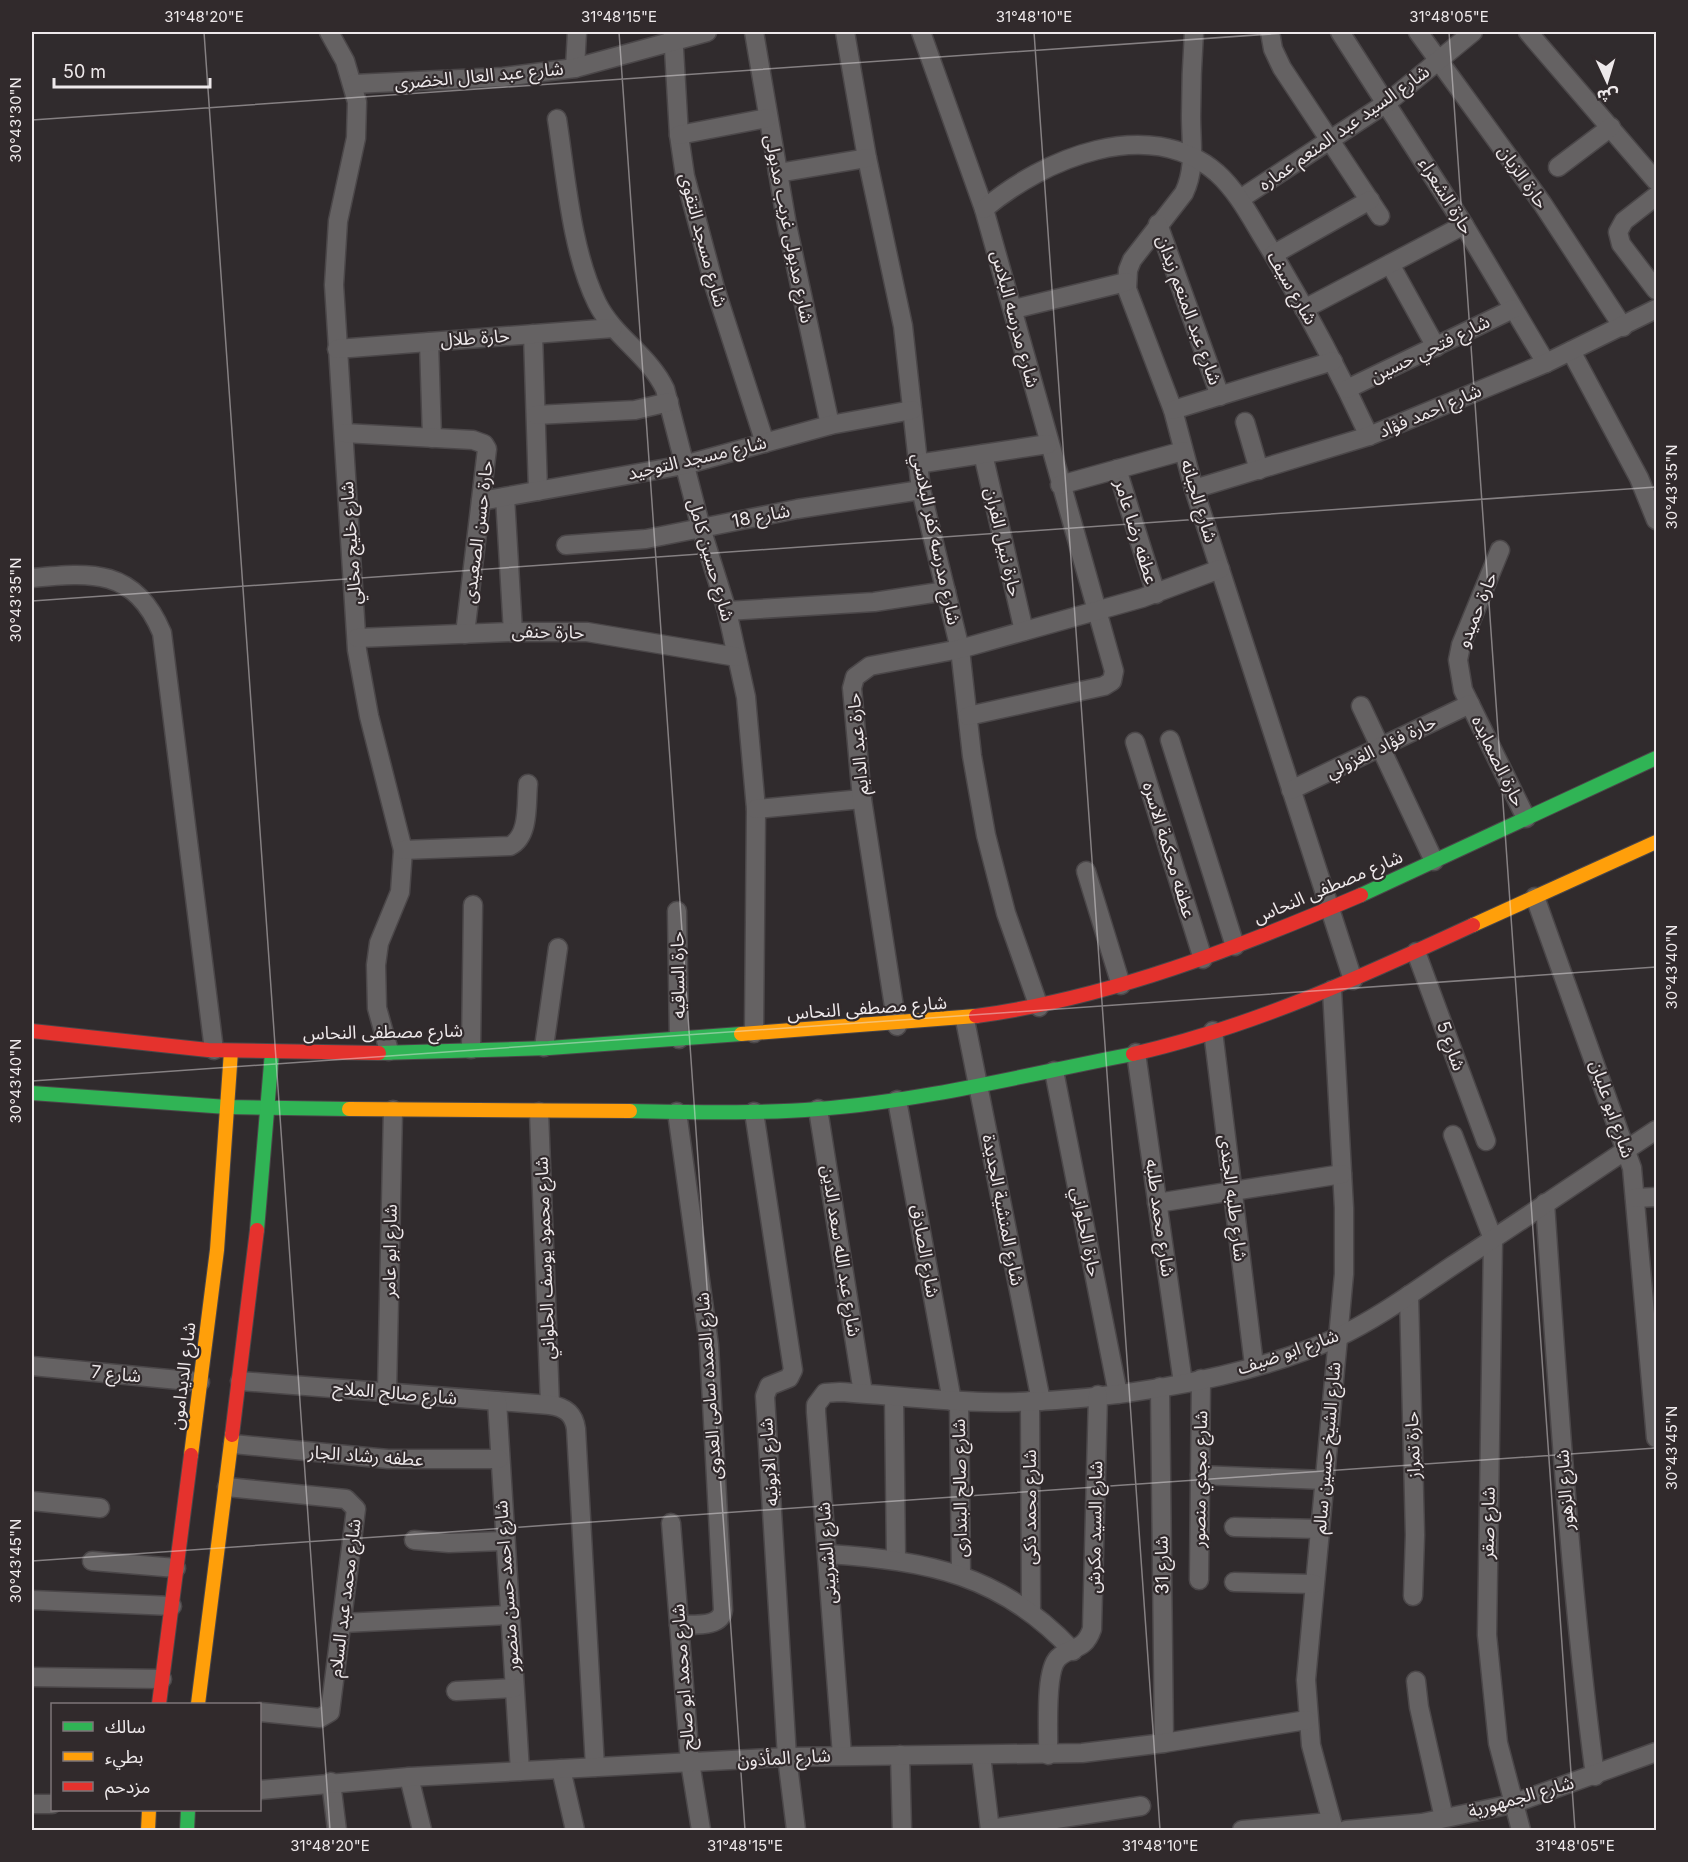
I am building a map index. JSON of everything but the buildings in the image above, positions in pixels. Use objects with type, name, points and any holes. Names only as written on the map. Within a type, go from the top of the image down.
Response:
[{"type":"street","name":"شارع خليج مخالي","points":[[329,32],[354,84],[357,102],[357,129],[338,221],[334,285],[357,638],[369,716],[403,850],[400,892],[379,943],[376,965],[377,1008],[389,1051]]},
{"type":"street","points":[[575,68],[577,32]]},
{"type":"street","name":"شارع عبد العال الخضرى","points":[[354,84],[503,77],[575,68],[674,36],[707,32]]},
{"type":"street","name":"شارع مدبولى غريب مدبولى","points":[[754,32],[767,118],[830,425]]},
{"type":"street","name":"شارع مدرسه كفر البلاسي","points":[[844,32],[867,158],[903,326],[921,490],[960,649],[986,835],[1006,913],[1039,1007]]},
{"type":"street","name":"شارع مدرسه البلاس","points":[[921,32],[984,209],[1014,309],[1048,444],[1114,671],[1108,684],[968,716]]},
{"type":"street","points":[[1014,309],[1126,282],[1132,260],[1158,224],[1184,194],[1190,182],[1193,156],[1191,118],[1194,32]]},
{"type":"street","points":[[1270,32],[1277,59],[1380,216]]},
{"type":"street","name":"حارة الشعراء","points":[[1340,32],[1388,102],[1546,363]]},
{"type":"street","name":"حارة الزيان","points":[[1418,32],[1542,203],[1623,327]]},
{"type":"street","name":"شارع السيد عبد المنعم عماره","points":[[1240,199],[1331,142],[1388,102],[1473,32]]},
{"type":"street","points":[[1528,32],[1656,181]]},
{"type":"street","name":"شارع مسجد التقوى","points":[[674,36],[679,135],[685,176],[715,288],[765,443]]},
{"type":"street","points":[[679,135],[767,118]]},
{"type":"street","name":"شارع حسين كامل","points":[[557,119],[586,276],[597,303],[613,328],[654,370],[665,388],[701,528],[727,611],[746,697],[756,809],[754,1033]]},
{"type":"street","points":[[1558,167],[1611,127]]},
{"type":"street","points":[[984,209],[1027,176],[1077,154],[1131,146],[1158,147],[1193,156]]},
{"type":"street","name":"شارع سيف","points":[[1193,156],[1216,172],[1240,199],[1274,254],[1333,361],[1369,436]]},
{"type":"street","points":[[778,173],[867,158]]},
{"type":"street","points":[[1656,196],[1624,221],[1618,232],[1621,243],[1656,290]]},
{"type":"street","points":[[1274,254],[1370,200]]},
{"type":"street","name":"شارع عبد المنعم زيدان","points":[[1158,224],[1220,396]]},
{"type":"street","points":[[1304,309],[1464,225]]},
{"type":"street","points":[[1390,264],[1436,347]]},
{"type":"street","name":"شارع الجبانه","points":[[1126,282],[1173,410],[1194,489],[1353,980]]},
{"type":"street","name":"شارع فتحي حسين","points":[[1347,389],[1513,309]]},
{"type":"street","name":"شارع احمد فؤاد","points":[[1194,489],[1369,436],[1546,363],[1656,309]]},
{"type":"street","name":"حارة طلال","points":[[338,349],[613,328]]},
{"type":"street","points":[[533,334],[538,491]]},
{"type":"street","points":[[344,433],[432,438],[429,342]]},
{"type":"street","points":[[1572,351],[1639,478],[1656,520]]},
{"type":"street","points":[[1173,410],[1333,361]]},
{"type":"street","points":[[536,415],[628,410],[669,402]]},
{"type":"street","name":"شارع مسجد التوحيد","points":[[481,501],[684,465],[830,425],[912,410]]},
{"type":"street","points":[[1245,422],[1259,470]]},
{"type":"street","name":"حارة حسن الصعيدى","points":[[432,438],[473,440],[484,444],[488,454],[465,634]]},
{"type":"street","points":[[917,464],[1048,444]]},
{"type":"street","points":[[1060,485],[1183,450]]},
{"type":"street","name":"حارة نبيل الفران","points":[[983,454],[1024,631]]},
{"type":"street","name":"عطفه رضا عامر","points":[[1117,469],[1156,594]]},
{"type":"street","name":"شارع 18","points":[[566,545],[646,539],[829,504],[921,490]]},
{"type":"street","points":[[505,497],[513,632]]},
{"type":"street","name":"حارة حميدو","points":[[1470,704],[1458,675],[1459,652],[1500,550]]},
{"type":"street","name":"حارة عبد الدايم","points":[[897,1026],[862,799],[852,688],[855,676],[870,666],[960,649],[1156,594],[1220,569]]},
{"type":"street","points":[[32,578],[92,574],[111,578],[128,587],[143,600],[154,615],[162,633],[222,1051]]},
{"type":"street","points":[[727,611],[874,602],[946,591]]},
{"type":"street","name":"حارة حنفى","points":[[357,638],[513,632],[587,632],[737,657]]},
{"type":"street","name":"حارة فؤاد الغزولي","points":[[1291,790],[1470,704]]},
{"type":"street","name":"حارة الصمايده","points":[[1470,704],[1526,818]]},
{"type":"street","points":[[1361,706],[1434,861]]},
{"type":"street","points":[[1170,740],[1235,946]]},
{"type":"street","name":"عطفه محكمة الاسره","points":[[1135,742],[1203,959]]},
{"type":"street","name":"شارع مصطفى النحاس","points":[[32,1031],[222,1051],[389,1051],[544,1047],[965,1020],[1039,1007],[1121,985],[1203,959],[1330,910],[1656,758]]},
{"type":"street","points":[[403,850],[510,846],[515,843],[523,830],[528,784]]},
{"type":"street","points":[[756,809],[862,799]]},
{"type":"street","points":[[32,1093],[227,1107],[539,1112],[754,1112],[818,1109],[897,1100],[1054,1071],[1136,1053],[1269,1014],[1332,990],[1656,842]]},
{"type":"street","points":[[1086,871],[1121,985]]},
{"type":"street","name":"شارع ابو عليان","points":[[1535,897],[1628,1149],[1652,1336],[1656,1438]]},
{"type":"street","points":[[471,1049],[474,905]]},
{"type":"street","name":"حارة الساقيه","points":[[677,911],[679,1039]]},
{"type":"street","points":[[544,1047],[558,948]]},
{"type":"street","name":"شارع 5","points":[[1416,952],[1486,1140]]},
{"type":"street","name":"شارع الشيخ حسين سالم","points":[[1332,990],[1342,1174],[1344,1274],[1306,1680],[1307,1720],[1337,1828]]},
{"type":"street","name":"شارع المنشية الجديدة","points":[[965,1020],[1035,1401]]},
{"type":"street","name":"شارع طلبه الجندى","points":[[1213,1031],[1254,1365]]},
{"type":"street","name":"شارع الديدامون","points":[[159,1703],[217,1250],[227,1107],[222,1051]]},
{"type":"street","points":[[198,1703],[233,1444],[272,1052]]},
{"type":"street","name":"شارع محمد طلبه","points":[[1136,1053],[1183,1383]]},
{"type":"street","name":"حارة الحلواني","points":[[1054,1071],[1118,1394]]},
{"type":"street","name":"شارع الصادق","points":[[897,1100],[956,1401]]},
{"type":"street","name":"شارع عبد الله سعد الدين","points":[[818,1109],[863,1393]]},
{"type":"street","name":"شارع ابو عامر","points":[[387,1392],[393,1110]]},
{"type":"street","name":"شارع محمود يوسف الحلواني","points":[[539,1112],[550,1405]]},
{"type":"street","name":"شارع العمده سامى العدوى","points":[[677,1112],[709,1345],[723,1610],[721,1617],[715,1622],[679,1625]]},
{"type":"street","name":"شارع الابونيه","points":[[754,1112],[794,1370],[789,1378],[770,1386],[765,1396],[787,1757],[796,1830]]},
{"type":"street","name":"شارع ابو ضيف","points":[[863,1393],[956,1401],[1035,1401],[1118,1394],[1183,1383],[1254,1365],[1337,1337],[1409,1295],[1656,1130]]},
{"type":"street","points":[[1453,1135],[1493,1239]]},
{"type":"street","points":[[1157,1203],[1342,1174]]},
{"type":"street","points":[[1635,1198],[1656,1197]]},
{"type":"street","name":"شارع الزهور","points":[[1545,1203],[1567,1529],[1579,1655],[1595,1776]]},
{"type":"street","name":"شارع صقر","points":[[1493,1239],[1487,1635],[1493,1707],[1512,1804],[1521,1830]]},
{"type":"street","name":"حارة تمراز","points":[[1409,1295],[1415,1535],[1413,1596]]},
{"type":"street","name":"شارع 7","points":[[32,1366],[200,1382]]},
{"type":"street","name":"شارع مجدي منصور","points":[[1199,1580],[1201,1379]]},
{"type":"street","name":"شارع صالح الملاح","points":[[240,1381],[550,1405]]},
{"type":"street","name":"شارع 31","points":[[1160,1387],[1164,1743]]},
{"type":"street","name":"شارع الشربينى","points":[[842,1755],[816,1405],[825,1393],[832,1391],[863,1393]]},
{"type":"street","name":"شارع السيد مكرش","points":[[1048,1755],[1051,1669],[1059,1657],[1084,1645],[1092,1629],[1098,1395]]},
{"type":"street","points":[[894,1397],[896,1559]]},
{"type":"street","name":"شارع احمد حسن منصور","points":[[497,1401],[520,1771]]},
{"type":"street","name":"شارع صالح البندارى","points":[[956,1401],[961,1575]]},
{"type":"street","name":"شارع محمد ذكى","points":[[1031,1612],[1035,1401]]},
{"type":"street","points":[[550,1405],[558,1406],[571,1414],[576,1429],[595,1767]]},
{"type":"street","name":"عطفه رشاد الجار","points":[[233,1444],[388,1460],[499,1459]]},
{"type":"street","points":[[1200,1475],[1324,1480]]},
{"type":"street","name":"شارع محمد عبد السلام","points":[[227,1487],[346,1499],[352,1503],[356,1516],[330,1712],[320,1718],[261,1712]]},
{"type":"street","points":[[32,1501],[100,1508]]},
{"type":"street","name":"شارع محمد ابو صالح","points":[[671,1523],[690,1762],[701,1830]]},
{"type":"street","points":[[1234,1527],[1319,1529]]},
{"type":"street","points":[[414,1540],[449,1543],[504,1540]]},
{"type":"street","points":[[828,1554],[896,1559],[961,1575],[1031,1612],[1073,1651]]},
{"type":"street","points":[[92,1561],[176,1568]]},
{"type":"street","points":[[1234,1582],[1314,1584]]},
{"type":"street","points":[[32,1600],[172,1606]]},
{"type":"street","points":[[343,1623],[509,1615]]},
{"type":"street","points":[[32,1677],[162,1679]]},
{"type":"street","points":[[1416,1681],[1419,1707],[1444,1818]]},
{"type":"street","points":[[456,1691],[514,1688]]},
{"type":"street","name":"شارع المأذون","points":[[261,1790],[409,1777],[787,1757],[1048,1755],[1164,1743],[1307,1720]]},
{"type":"street","points":[[900,1755],[902,1830]]},
{"type":"street","points":[[981,1755],[990,1830],[1067,1824],[1141,1806]]},
{"type":"street","name":"شارع الجمهورية","points":[[1242,1830],[1400,1826],[1512,1804],[1654,1758]]},
{"type":"street","points":[[561,1769],[575,1830]]},
{"type":"street","points":[[409,1777],[422,1830]]},
{"type":"street","points":[[331,1782],[338,1830]]},
{"type":"street","points":[[32,1804],[51,1804]]},
{"type":"street","points":[[148,1830],[149,1811]]},
{"type":"street","points":[[187,1830],[188,1811]]},
{"type":"traffic: fast","points":[[1361,895],[1656,758]]},
{"type":"traffic: fast","points":[[379,1053],[549,1048],[741,1034]]},
{"type":"traffic: fast","points":[[257,1230],[272,1052]]},
{"type":"traffic: fast","points":[[630,1111],[771,1112],[858,1105],[976,1086],[1133,1054]]},
{"type":"traffic: fast","points":[[32,1093],[227,1107],[349,1109]]},
{"type":"traffic: fast","points":[[187,1830],[188,1811]]},
{"type":"traffic: slow","points":[[1473,925],[1656,842]]},
{"type":"traffic: slow","points":[[741,1034],[976,1016]]},
{"type":"traffic: slow","points":[[191,1455],[217,1250],[231,1051]]},
{"type":"traffic: slow","points":[[349,1109],[630,1111]]},
{"type":"traffic: slow","points":[[198,1703],[232,1435]]},
{"type":"traffic: slow","points":[[148,1830],[149,1811]]},
{"type":"traffic: jam","points":[[976,1016],[1075,997],[1172,969],[1267,934],[1361,895]]},
{"type":"traffic: jam","points":[[1133,1054],[1221,1030],[1264,1015],[1390,963],[1473,925]]},
{"type":"traffic: jam","points":[[32,1031],[208,1050],[379,1053]]},
{"type":"traffic: jam","points":[[232,1435],[257,1230]]},
{"type":"traffic: jam","points":[[159,1703],[191,1455]]}]
